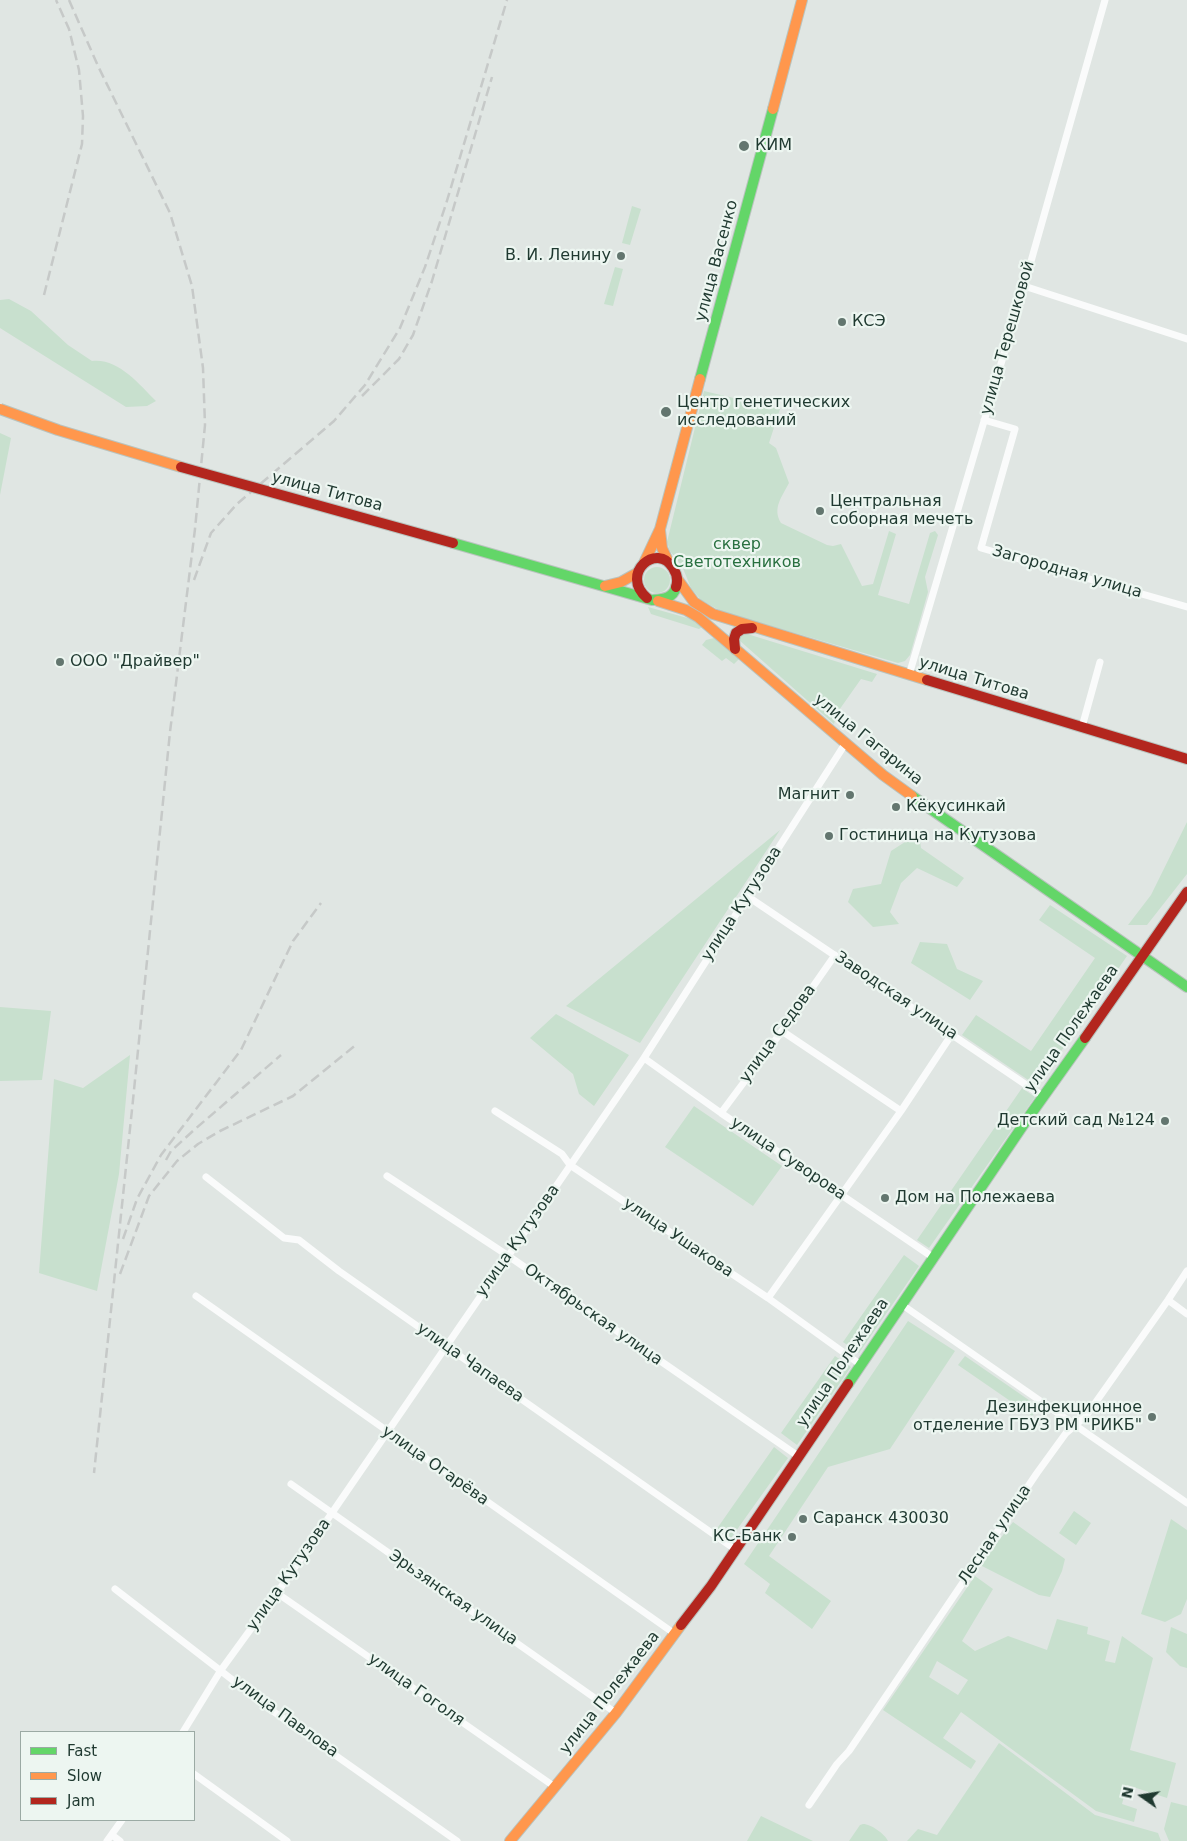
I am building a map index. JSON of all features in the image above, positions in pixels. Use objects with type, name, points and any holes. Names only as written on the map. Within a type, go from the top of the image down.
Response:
[{"type":"main road","name":"улица Васенко","points":[[644,563],[660,529],[802,0]]},
{"type":"main road","name":"улица Титова","points":[[0,409],[77,436],[652,600]]},
{"type":"main road","name":"улица Васенко","points":[[660,529],[662,548],[668,561]]},
{"type":"main road","points":[[604,586],[621,582],[637,573],[644,563],[656,558],[668,561],[676,569],[678,580],[676,589],[671,596],[652,600],[642,595],[637,585],[637,573]]},
{"type":"main road","name":"улица Титова","points":[[678,580],[700,608],[710,613],[753,628],[1187,759]]},
{"type":"main road","name":"улица Гагарина","points":[[652,600],[686,610],[698,617],[883,775],[1187,987]]},
{"type":"main road","points":[[694,601],[711,628]]},
{"type":"main road","points":[[734,648],[734,634],[738,630],[753,628]]},
{"type":"main road","name":"улица Полежаева","points":[[510,1841],[616,1713],[736,1550],[901,1304],[1187,892]]},
{"type":"street","name":"улица Терешковой","points":[[909,675],[1024,286],[1105,0]]},
{"type":"street","points":[[1024,286],[1187,339]]},
{"type":"street","name":"Загородная улица","points":[[984,420],[1015,429],[981,548],[1187,607]]},
{"type":"street","points":[[1082,727],[1100,662]]},
{"type":"street","name":"улица Кутузова","points":[[184,1731],[221,1670],[277,1593],[507,1255],[644,1058],[845,744]]},
{"type":"street","name":"Заводская улица","points":[[747,896],[1044,1097]]},
{"type":"street","name":"улица Седова","points":[[721,1113],[782,1032],[835,955]]},
{"type":"street","points":[[782,1032],[901,1111]]},
{"type":"street","points":[[768,1298],[901,1111],[952,1034]]},
{"type":"street","name":"улица Суворова","points":[[644,1058],[721,1113],[934,1258]]},
{"type":"street","name":"улица Ушакова","points":[[495,1112],[562,1154],[570,1165],[768,1298],[861,1365]]},
{"type":"street","name":"Октябрьская улица","points":[[387,1176],[507,1255],[798,1456]]},
{"type":"street","name":"улица Чапаева","points":[[206,1177],[284,1238],[299,1240],[339,1271],[736,1550]]},
{"type":"street","name":"Лесная улица","points":[[809,1805],[854,1743],[1037,1473],[1066,1433],[1086,1416],[1187,1271]]},
{"type":"street","name":"улица Огарёва","points":[[196,1296],[675,1634]]},
{"type":"street","points":[[1168,1300],[1187,1314]]},
{"type":"street","points":[[901,1304],[1187,1503]]},
{"type":"street","name":"Эрьзянская улица","points":[[291,1484],[616,1713]]},
{"type":"street","name":"улица Павлова","points":[[115,1589],[274,1712],[457,1841]]},
{"type":"street","name":"улица Гоголя","points":[[277,1593],[555,1787]]},
{"type":"street","points":[[195,1775],[287,1841]]},
{"type":"street","points":[[120,1841],[110,1838],[121,1821]]},
{"type":"green space","points":[[632,206],[641,209],[630,245],[622,243]]},
{"type":"green space","points":[[615,267],[623,269],[613,306],[604,304]]},
{"type":"green space","points":[[9,299],[31,311],[68,345],[92,361],[110,363],[127,373],[156,401],[147,406],[126,407],[0,328],[0,300]]},
{"type":"green space","name":"сквер Светотехников","points":[[704,391],[780,409],[769,443],[776,448],[789,483],[779,503],[778,518],[781,523],[827,545],[841,544],[862,586],[873,584],[889,531],[896,534],[878,595],[909,604],[930,533],[935,531],[938,535],[925,577],[928,592],[910,655],[905,661],[898,663],[723,612],[701,600],[691,588],[682,566],[670,551],[667,542]]},
{"type":"green space","points":[[0,433],[11,438],[0,495]]},
{"type":"green space","points":[[657,567],[666,571],[670,580],[666,589],[657,593],[648,589],[644,580],[648,571]]},
{"type":"green space","points":[[648,607],[691,619],[702,627],[699,629],[651,614]]},
{"type":"green space","points":[[744,633],[877,674],[872,682],[861,679],[837,713],[834,724],[739,640],[741,634]]},
{"type":"green space","points":[[714,638],[739,659],[734,664],[726,658],[722,661],[702,645],[706,640]]},
{"type":"green space","points":[[1187,822],[1187,874],[1147,925],[1128,925],[1151,895]]},
{"type":"green space","points":[[780,830],[640,1043],[566,1006]]},
{"type":"green space","points":[[919,833],[921,848],[964,878],[957,887],[917,868],[901,883],[890,912],[899,924],[873,927],[848,902],[853,889],[881,884],[891,851]]},
{"type":"green space","points":[[1050,905],[1127,956],[1037,1086],[962,1035],[976,1015],[1031,1051],[1095,958],[1039,920]]},
{"type":"green space","points":[[920,942],[947,944],[957,969],[983,981],[970,1000],[911,963]]},
{"type":"green space","points":[[0,1007],[51,1011],[42,1080],[0,1081]]},
{"type":"green space","points":[[556,1014],[629,1055],[594,1106],[579,1094],[573,1074],[530,1038]]},
{"type":"green space","points":[[130,1055],[119,1174],[97,1291],[39,1273],[54,1079],[83,1088]]},
{"type":"green space","points":[[1022,1088],[1035,1097],[929,1248],[917,1240]]},
{"type":"green space","points":[[694,1106],[782,1166],[753,1206],[665,1147]]},
{"type":"green space","points":[[904,1255],[919,1266],[859,1353],[843,1342]]},
{"type":"green space","points":[[908,1321],[955,1351],[890,1449],[828,1467],[769,1556],[831,1601],[812,1629],[765,1593],[770,1584],[744,1564]]},
{"type":"green space","points":[[835,1356],[851,1367],[797,1445],[781,1433]]},
{"type":"green space","points":[[965,1356],[1039,1407],[1032,1416],[958,1365]]},
{"type":"green space","points":[[774,1447],[788,1458],[731,1538],[716,1530]]},
{"type":"green space","points":[[1074,1511],[1091,1523],[1076,1545],[1059,1533]]},
{"type":"green space","points":[[1171,1519],[1187,1530],[1187,1599],[1181,1614],[1165,1622],[1141,1614]]},
{"type":"green space","points":[[1013,1522],[1065,1559],[1062,1571],[1050,1597],[1039,1595],[980,1565]]},
{"type":"green space","points":[[975,1576],[993,1589],[962,1641],[975,1651],[1008,1636],[1047,1650],[1057,1619],[1088,1627],[1087,1634],[1110,1641],[1105,1661],[1115,1663],[1122,1636],[1153,1658],[1130,1750],[1176,1763],[1167,1798],[1127,1785],[1122,1804],[1137,1809],[1134,1822],[1096,1811],[961,1712],[943,1738],[976,1761],[971,1769],[883,1710]],"holes":[[[937,1661],[968,1680],[958,1695],[929,1677]]]},
{"type":"green space","points":[[1171,1627],[1187,1634],[1187,1668],[1180,1666],[1166,1652]]},
{"type":"green space","points":[[999,1743],[1095,1815],[1158,1833],[1161,1841],[907,1841],[918,1829],[937,1835]]},
{"type":"green space","points":[[1171,1802],[1187,1806],[1187,1841],[1169,1841],[1164,1829]]},
{"type":"green space","points":[[761,1816],[813,1841],[747,1841]]},
{"type":"green space","points":[[863,1824],[877,1830],[888,1841],[849,1841],[860,1825]]},
{"type":"railway","points":[[44,295],[82,144],[83,116],[79,70],[69,29],[56,0]]},
{"type":"railway","points":[[69,0],[98,66],[170,213],[192,286],[203,368],[205,425],[195,529],[170,732],[94,1473]]},
{"type":"railway","points":[[194,580],[211,533],[237,504],[334,421],[365,385],[400,328],[425,267],[446,204],[507,0]]},
{"type":"railway","points":[[362,396],[399,359],[413,335],[432,281],[492,77]]},
{"type":"railway","points":[[123,1239],[137,1199],[161,1155],[241,1050],[293,941],[321,903]]},
{"type":"railway","points":[[120,1274],[149,1196],[177,1161],[198,1144],[220,1131],[293,1096],[357,1044]]},
{"type":"railway","points":[[166,1160],[171,1151],[281,1055]]},
{"type":"traffic: fast","points":[[700,379],[773,109]]},
{"type":"traffic: fast","points":[[453,543],[652,600],[670,596],[676,587]]},
{"type":"traffic: fast","points":[[912,796],[1187,987]]},
{"type":"traffic: fast","points":[[848,1384],[1028,1118],[1085,1038]]},
{"type":"traffic: slow","points":[[773,109],[802,0]]},
{"type":"traffic: slow","points":[[644,563],[660,529],[700,379]]},
{"type":"traffic: slow","points":[[0,409],[58,430],[181,467]]},
{"type":"traffic: slow","points":[[660,530],[662,548],[668,561]]},
{"type":"traffic: slow","points":[[605,586],[621,582],[637,573]]},
{"type":"traffic: slow","points":[[678,580],[694,602],[713,614],[927,680]]},
{"type":"traffic: slow","points":[[658,601],[686,610],[698,617],[883,775],[912,796]]},
{"type":"traffic: slow","points":[[510,1841],[616,1713],[681,1625]]},
{"type":"traffic: jam","points":[[181,467],[453,543]]},
{"type":"traffic: jam","points":[[647,598],[639,589],[637,579],[639,571],[650,559],[658,558],[666,561],[673,568],[677,580],[676,587]]},
{"type":"traffic: jam","points":[[735,649],[734,639],[736,633],[742,629],[752,628]]},
{"type":"traffic: jam","points":[[927,680],[1187,759]]},
{"type":"traffic: jam","points":[[1085,1038],[1187,892]]},
{"type":"traffic: jam","points":[[681,1625],[711,1586],[848,1384]]},
{"type":"place","name":"КИМ","points":[[744,146]]},
{"type":"place","name":"В. И. Ленину","points":[[621,256]]},
{"type":"place","name":"КСЭ","points":[[842,322]]},
{"type":"place","name":"Центр генетических исследований","points":[[666,412]]},
{"type":"place","name":"Центральная соборная мечеть","points":[[820,511]]},
{"type":"place","name":"ООО \"Драйвер\"","points":[[60,662]]},
{"type":"place","name":"Магнит","points":[[850,795]]},
{"type":"place","name":"Кёкусинкай","points":[[896,807]]},
{"type":"place","name":"Гостиница на Кутузова","points":[[829,836]]},
{"type":"place","name":"Детский сад №124","points":[[1165,1121]]},
{"type":"place","name":"Дом на Полежаева","points":[[885,1198]]},
{"type":"place","name":"Дезинфекционное отделение ГБУЗ РМ \"РИКБ\"","points":[[1152,1417]]},
{"type":"place","name":"Саранск 430030","points":[[803,1519]]},
{"type":"place","name":"КС-Банк","points":[[792,1537]]}]
